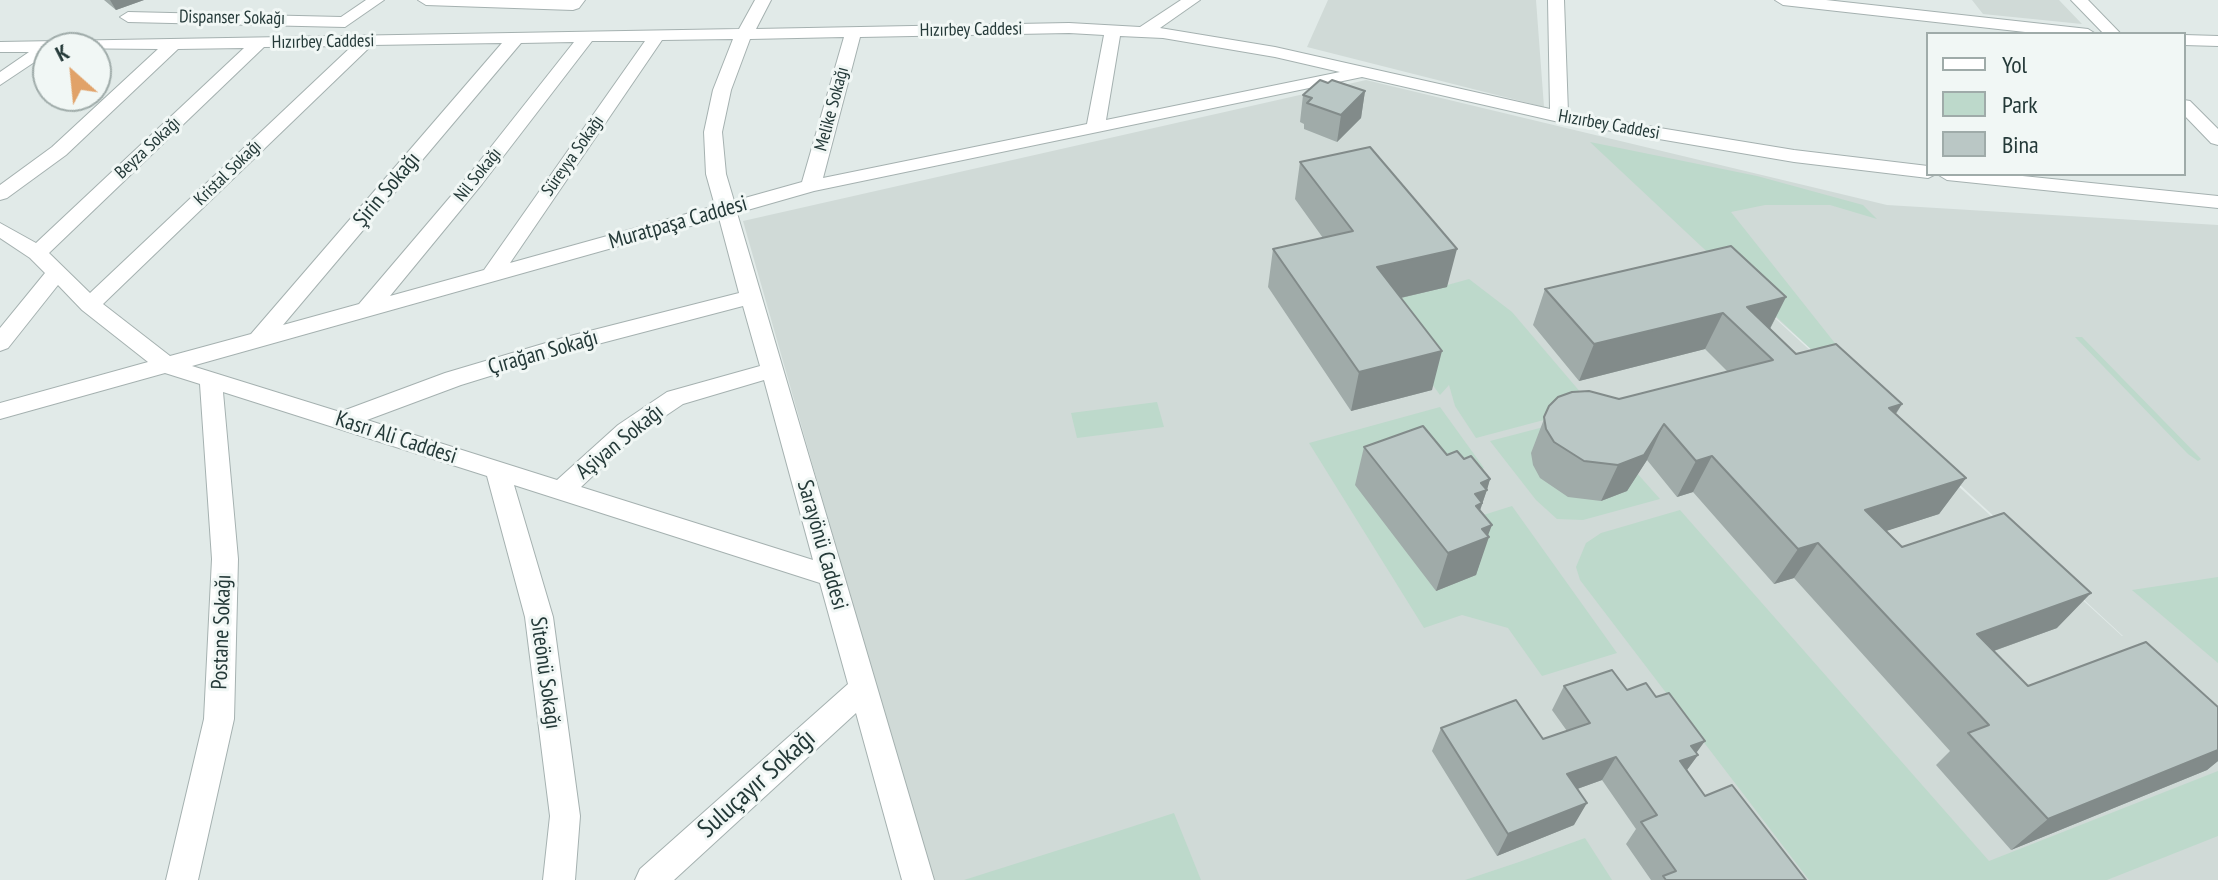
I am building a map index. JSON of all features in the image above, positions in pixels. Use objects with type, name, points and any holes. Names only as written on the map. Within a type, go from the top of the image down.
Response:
[{"type":"street","name":"Dispanser Sokağı","points":[[155,0],[128,17],[345,22],[376,0]]},
{"type":"street","points":[[254,18],[274,0]]},
{"type":"street","points":[[426,0],[573,5],[577,0]]},
{"type":"street","name":"Sarayönü Caddesi","points":[[763,0],[743,35],[722,90],[713,132],[716,174],[918,880]]},
{"type":"street","points":[[1143,32],[1192,0]]},
{"type":"street","points":[[1556,0],[1559,112]]},
{"type":"street","points":[[1783,0],[2070,32]]},
{"type":"street","points":[[2079,0],[2111,32]]},
{"type":"street","name":"Hızırbey Caddesi","points":[[112,46],[1069,28],[1143,32],[1217,40],[1359,74],[1794,156],[1926,172]]},
{"type":"street","points":[[1096,126],[1113,31]]},
{"type":"street","name":"Melike Sokağı","points":[[811,186],[853,33]]},
{"type":"street","name":"Süreyya Sokağı","points":[[491,275],[656,37]]},
{"type":"street","name":"Nil Sokağı","points":[[366,310],[475,180],[586,38]]},
{"type":"street","name":"Şirin Sokağı","points":[[258,340],[515,39]]},
{"type":"street","points":[[2186,40],[2218,41]]},
{"type":"street","name":"Kristal Sokağı","points":[[90,305],[366,42]]},
{"type":"street","name":"Beyza Sokağı","points":[[37,253],[259,43]]},
{"type":"street","points":[[0,194],[59,151],[172,45]]},
{"type":"street","name":"Hızırbey Caddesi","points":[[0,47],[32,47]]},
{"type":"street","points":[[0,80],[32,57]]},
{"type":"street","name":"Hızırbey Caddesi","points":[[1359,74],[1559,112]]},
{"type":"street","name":"Muratpaşa Caddesi","points":[[0,411],[811,186],[1359,74]]},
{"type":"street","points":[[2186,107],[2216,134]]},
{"type":"street","points":[[1966,176],[2218,202]]},
{"type":"street","name":"Kasrı Ali Caddesi","points":[[0,229],[37,253],[90,305],[168,366],[831,576]]},
{"type":"street","points":[[0,343],[57,272]]},
{"type":"street","name":"Çırağan Sokağı","points":[[340,421],[467,375],[750,297]]},
{"type":"street","name":"Aşiyan Sokağı","points":[[561,490],[626,431],[675,398],[772,370]]},
{"type":"street","name":"Postane Sokağı","points":[[182,880],[219,719],[225,559],[211,380]]},
{"type":"street","name":"Siteönü Sokağı","points":[[498,471],[539,617],[565,816],[559,880]]},
{"type":"street","name":"Suluçayır Sokağı","points":[[651,880],[863,688]]},
{"type":"shaded area","points":[[1328,0],[1536,0],[1544,107],[1307,47]]},
{"type":"shaded area","points":[[1972,0],[2059,0],[2082,24],[1983,14]]},
{"type":"shaded area","points":[[1366,80],[1887,205],[2218,225],[2218,880],[931,880],[743,221]],"holes":[[[1730,277],[1876,407],[2123,636]]]},
{"type":"green space","points":[[1590,142],[1757,176],[1863,205],[1877,219],[1830,205],[1765,205],[1731,212],[1834,342],[1860,366],[1814,352]]},
{"type":"green space","points":[[1469,279],[1512,312],[1593,407],[1476,438],[1455,406],[1449,385],[1440,395],[1375,305]]},
{"type":"green space","points":[[2075,337],[2082,337],[2201,459],[2198,461],[2188,454]]},
{"type":"green space","points":[[1157,402],[1164,427],[1077,438],[1071,413]]},
{"type":"green space","points":[[1440,407],[1484,468],[1451,480],[1477,517],[1512,506],[1617,653],[1542,676],[1508,628],[1462,615],[1424,628],[1309,443]]},
{"type":"green space","points":[[1586,416],[1660,499],[1583,520],[1557,519],[1536,500],[1490,441]]},
{"type":"green space","points":[[1680,510],[1989,861],[2218,771],[2218,836],[2107,880],[1809,880],[1580,580],[1576,567],[1586,543],[1601,533]]},
{"type":"green space","points":[[2218,577],[2218,663],[2132,590]]},
{"type":"green space","points":[[1174,813],[1201,880],[964,880],[1103,836]]},
{"type":"green space","points":[[1585,838],[1612,880],[1465,880],[1519,862]]},
{"type":"building","points":[[1320,80],[1328,83],[1332,80],[1365,91],[1341,115],[1307,103],[1312,98],[1303,95]]},
{"type":"building","points":[[1370,147],[1457,249],[1377,267],[1442,351],[1359,372],[1273,249],[1353,231],[1300,162]]},
{"type":"building","points":[[1731,246],[1786,297],[1747,307],[1796,354],[1836,344],[1902,404],[1889,408],[1966,478],[1865,510],[1902,547],[2004,513],[2091,593],[1977,634],[2028,686],[2146,642],[2218,707],[2218,750],[2048,819],[1968,733],[1989,725],[1818,543],[1798,549],[1712,456],[1696,461],[1664,424],[1644,455],[1618,465],[1584,461],[1554,442],[1546,429],[1544,417],[1558,397],[1589,391],[1619,399],[1773,360],[1723,313],[1594,344],[1545,289]]},
{"type":"building","points":[[1423,426],[1447,455],[1457,451],[1464,459],[1471,456],[1490,479],[1481,483],[1487,490],[1475,494],[1482,503],[1476,506],[1492,525],[1482,529],[1489,537],[1448,553],[1364,447]]},
{"type":"building","points":[[1612,670],[1627,690],[1646,683],[1656,697],[1669,693],[1705,741],[1691,746],[1698,755],[1680,761],[1705,796],[1732,785],[1806,880],[1666,880],[1663,876],[1676,871],[1641,822],[1657,815],[1616,757],[1567,774],[1587,803],[1508,834],[1441,728],[1516,700],[1543,739],[1590,723],[1564,686]]}]
